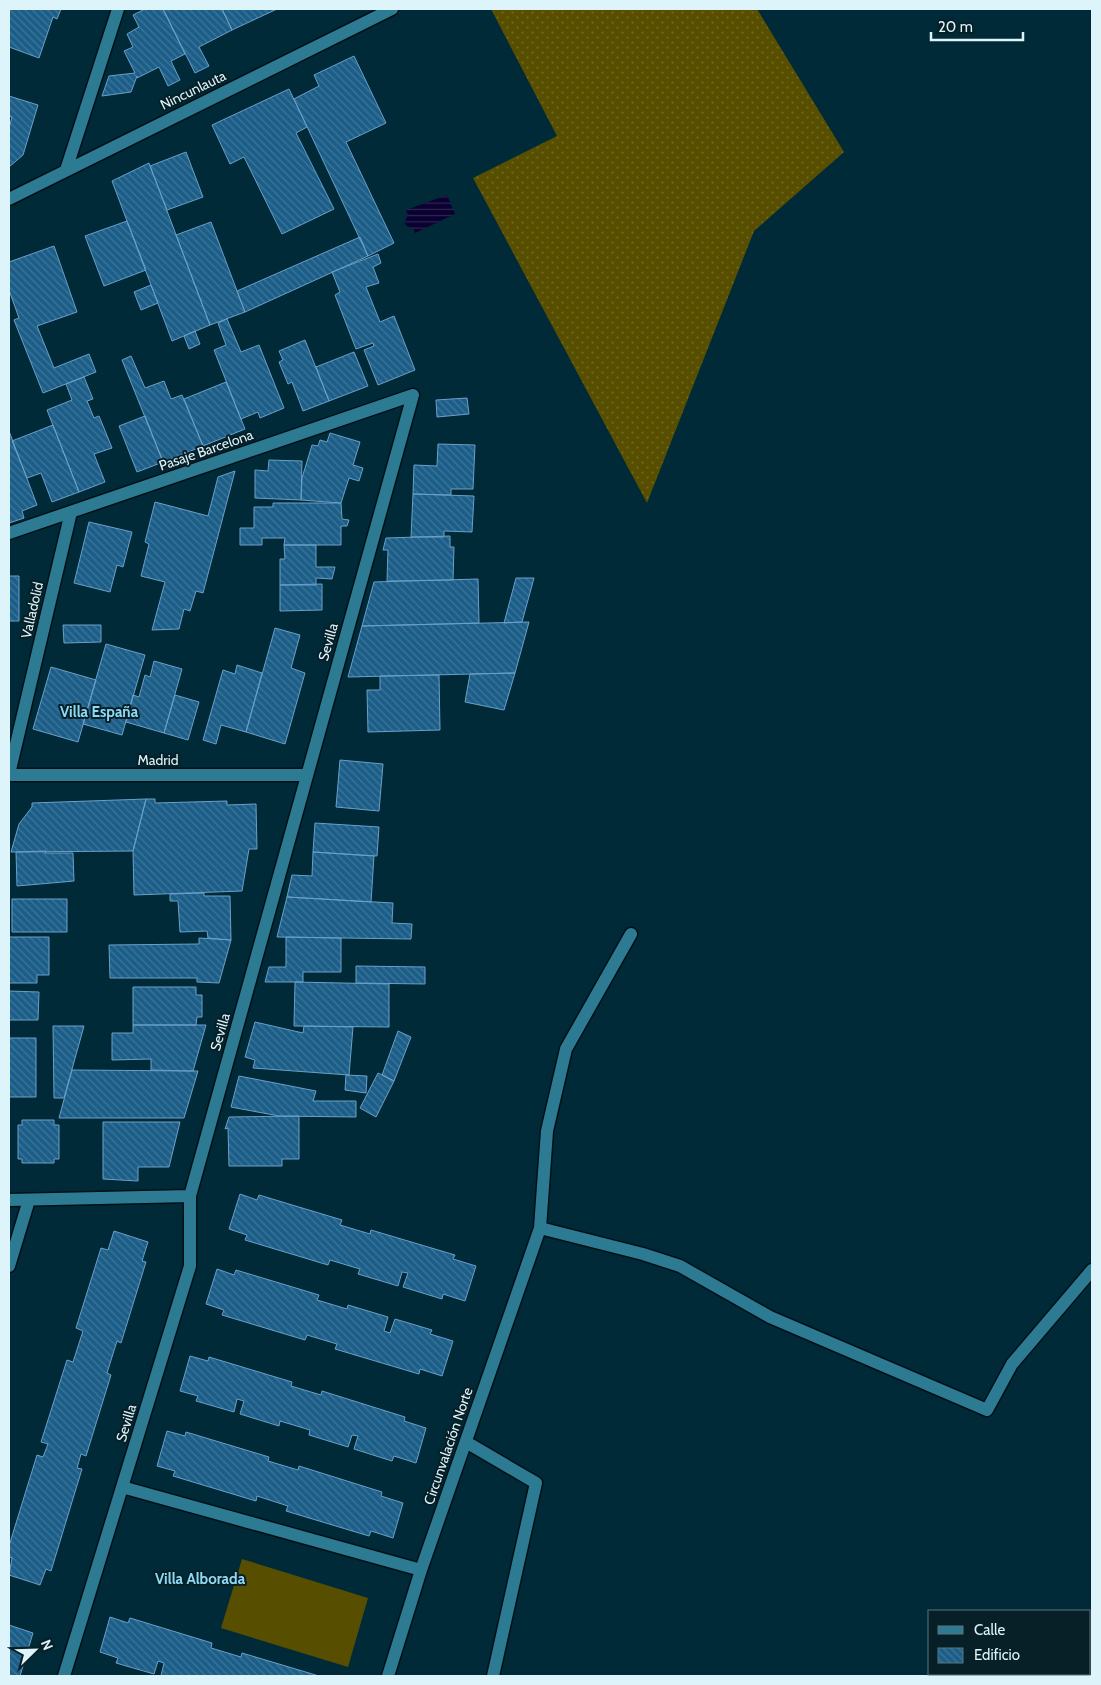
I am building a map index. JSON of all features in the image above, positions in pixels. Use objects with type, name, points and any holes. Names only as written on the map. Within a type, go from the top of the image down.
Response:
[{"type":"street","points":[[66,170],[118,9]]},
{"type":"street","name":"Nincunlauta","points":[[9,199],[392,9]]},
{"type":"street","name":"Pasaje Barcelona","points":[[9,533],[413,395]]},
{"type":"street","name":"Sevilla","points":[[64,1676],[190,1266],[190,1196],[413,395]]},
{"type":"street","name":"Valladolid","points":[[9,774],[71,512]]},
{"type":"street","name":"Madrid","points":[[9,774],[306,775]]},
{"type":"street","name":"Circunvalación Norte","points":[[388,1676],[421,1570],[540,1228],[547,1132],[566,1049],[631,934]]},
{"type":"street","points":[[9,1200],[190,1196]]},
{"type":"street","points":[[9,1266],[28,1200]]},
{"type":"street","points":[[540,1228],[680,1266],[770,1316],[987,1410],[1012,1364],[1092,1270]]},
{"type":"street","points":[[466,1442],[536,1483],[493,1676]]},
{"type":"street","points":[[122,1487],[421,1570]]},
{"type":"shaded area","points":[[491,9],[757,9],[844,152],[754,231],[647,503],[473,178],[557,136]]},
{"type":"shaded area","points":[[447,195],[455,214],[415,233],[413,227],[408,227],[404,223],[408,215],[406,210]]},
{"type":"shaded area","points":[[242,1559],[368,1598],[348,1667],[221,1628]]},
{"type":"building","points":[[9,9],[61,9],[57,19],[53,17],[39,58],[9,47]]},
{"type":"building","points":[[145,9],[163,9],[185,54],[171,61],[180,80],[168,86],[159,67],[137,78],[137,76],[131,92],[102,96],[109,76],[135,73],[124,51],[133,47],[127,34],[139,27],[133,15]]},
{"type":"building","points":[[163,9],[222,9],[232,30],[199,47],[209,66],[195,73]]},
{"type":"building","points":[[222,9],[277,9],[232,30]]},
{"type":"building","points":[[354,56],[386,123],[346,142],[394,243],[368,256],[294,99],[319,86],[314,75]]},
{"type":"building","points":[[289,89],[307,127],[296,133],[334,209],[282,234],[244,157],[230,164],[212,125]]},
{"type":"building","points":[[9,96],[38,105],[23,155],[9,167],[9,128],[12,117],[9,116]]},
{"type":"building","points":[[186,152],[203,197],[167,210],[150,166]]},
{"type":"building","points":[[149,163],[210,325],[172,341],[112,181]]},
{"type":"building","points":[[127,221],[146,270],[104,286],[85,236]]},
{"type":"building","points":[[211,222],[245,312],[210,325],[176,235]]},
{"type":"building","points":[[360,237],[368,256],[245,312],[237,291]]},
{"type":"building","points":[[54,246],[77,312],[37,326],[54,368],[89,354],[96,372],[43,393],[14,320],[19,318],[9,290],[9,262]]},
{"type":"building","points":[[378,254],[381,263],[373,267],[379,283],[366,287],[380,322],[394,316],[415,370],[378,385],[364,350],[374,346],[373,343],[356,349],[335,295],[340,292],[332,272]]},
{"type":"building","points":[[151,285],[158,303],[141,310],[134,292]]},
{"type":"building","points":[[227,319],[241,352],[259,345],[284,408],[260,418],[258,412],[241,419],[214,350],[226,345],[218,323]]},
{"type":"building","points":[[195,331],[200,344],[189,349],[184,336]]},
{"type":"building","points":[[305,340],[329,401],[303,411],[292,382],[288,384],[279,362],[283,360],[279,351]]},
{"type":"building","points":[[354,352],[368,386],[329,401],[316,367]]},
{"type":"building","points":[[131,356],[145,388],[164,381],[171,399],[182,395],[203,446],[163,462],[122,360]]},
{"type":"building","points":[[84,377],[93,399],[87,401],[94,418],[99,416],[112,448],[94,454],[105,482],[79,492],[47,410],[72,400],[66,384]]},
{"type":"building","points":[[226,382],[245,429],[203,446],[184,399]]},
{"type":"building","points":[[467,398],[469,414],[437,417],[436,400]]},
{"type":"building","points":[[145,416],[163,462],[137,472],[119,426]]},
{"type":"building","points":[[53,425],[79,492],[52,502],[41,473],[27,478],[12,441]]},
{"type":"building","points":[[9,431],[37,505],[22,511],[24,518],[9,523]]},
{"type":"building","points":[[330,433],[360,442],[353,465],[363,468],[359,481],[349,478],[341,503],[301,500],[302,478],[312,445],[318,446],[320,440],[327,442]]},
{"type":"building","points":[[438,444],[475,445],[473,489],[451,489],[451,495],[413,494],[414,465],[437,466]]},
{"type":"building","points":[[269,460],[302,461],[301,500],[255,498],[255,470],[268,471]]},
{"type":"building","points":[[235,471],[203,593],[196,591],[190,611],[184,609],[179,629],[152,630],[165,582],[141,576],[149,544],[145,542],[155,502],[208,516],[218,477]]},
{"type":"building","points":[[413,494],[474,496],[472,532],[444,531],[444,537],[411,537]]},
{"type":"building","points":[[273,503],[341,503],[342,519],[349,520],[347,526],[341,526],[341,545],[284,545],[285,538],[262,538],[262,545],[240,545],[240,528],[254,528],[254,507],[273,507]]},
{"type":"building","points":[[89,522],[132,532],[123,567],[117,565],[110,592],[74,583]]},
{"type":"building","points":[[450,536],[450,547],[454,547],[453,580],[387,581],[388,550],[383,550],[386,538]]},
{"type":"building","points":[[284,545],[316,545],[316,567],[335,567],[332,579],[316,578],[316,585],[280,585],[280,559],[285,559]]},
{"type":"building","points":[[9,576],[19,576],[19,621],[9,621]]},
{"type":"building","points":[[516,578],[534,578],[522,622],[504,623]]},
{"type":"building","points":[[478,579],[479,623],[362,626],[374,582]]},
{"type":"building","points":[[322,584],[322,610],[280,611],[280,585]]},
{"type":"building","points":[[529,622],[515,673],[348,677],[362,626]]},
{"type":"building","points":[[63,625],[101,625],[101,642],[64,643]]},
{"type":"building","points":[[275,628],[300,635],[291,668],[305,673],[285,744],[246,732]]},
{"type":"building","points":[[106,644],[145,655],[122,735],[83,724]]},
{"type":"building","points":[[154,661],[182,669],[164,733],[126,722],[133,695],[139,697],[145,675],[150,677]]},
{"type":"building","points":[[237,665],[262,673],[246,732],[221,725],[216,744],[203,740],[223,670],[235,674]]},
{"type":"building","points":[[51,667],[96,680],[78,742],[33,729]]},
{"type":"building","points":[[515,673],[504,710],[465,702],[470,674]]},
{"type":"building","points":[[439,675],[440,730],[368,732],[367,690],[380,690],[380,676]]},
{"type":"building","points":[[175,695],[199,702],[188,740],[164,733]]},
{"type":"building","points":[[340,760],[383,764],[379,811],[336,807]]},
{"type":"building","points":[[146,799],[155,799],[155,803],[227,801],[227,805],[256,804],[257,849],[249,849],[242,891],[134,895],[133,851]]},
{"type":"building","points":[[146,799],[133,851],[11,852],[19,824],[32,807],[32,803]]},
{"type":"building","points":[[315,823],[379,827],[377,856],[313,852]]},
{"type":"building","points":[[46,851],[45,853],[73,853],[74,881],[17,886],[16,852]]},
{"type":"building","points":[[313,852],[374,856],[371,902],[287,897],[292,875],[312,876]]},
{"type":"building","points":[[204,893],[204,896],[230,896],[231,940],[208,938],[207,931],[180,932],[178,901],[170,901],[170,894]]},
{"type":"building","points":[[287,897],[393,903],[392,923],[412,924],[411,939],[277,937]]},
{"type":"building","points":[[12,899],[67,899],[67,932],[12,932]]},
{"type":"building","points":[[9,937],[49,937],[49,975],[37,975],[37,983],[9,983]]},
{"type":"building","points":[[286,937],[341,938],[341,972],[303,972],[303,982],[265,982],[269,967],[286,967]]},
{"type":"building","points":[[199,938],[231,940],[219,983],[197,982],[197,978],[110,978],[109,945],[199,944]]},
{"type":"building","points":[[356,966],[425,967],[425,984],[356,983]]},
{"type":"building","points":[[295,982],[389,984],[389,1027],[294,1026]]},
{"type":"building","points":[[133,987],[196,987],[196,995],[202,995],[202,1017],[197,1017],[196,1025],[133,1025]]},
{"type":"building","points":[[9,991],[39,992],[38,1020],[9,1020]]},
{"type":"building","points":[[255,1022],[303,1033],[304,1026],[353,1027],[349,1075],[253,1068],[255,1060],[245,1057]]},
{"type":"building","points":[[133,1025],[206,1025],[193,1071],[151,1070],[151,1059],[112,1060],[112,1033],[133,1033]]},
{"type":"building","points":[[53,1026],[84,1026],[64,1098],[54,1098]]},
{"type":"building","points":[[398,1031],[411,1037],[394,1081],[382,1075]]},
{"type":"building","points":[[9,1038],[36,1038],[36,1097],[9,1097]]},
{"type":"building","points":[[72,1070],[198,1071],[184,1118],[59,1118]]},
{"type":"building","points":[[378,1073],[394,1081],[376,1117],[360,1108]]},
{"type":"building","points":[[346,1075],[367,1076],[366,1093],[345,1090]]},
{"type":"building","points":[[239,1076],[316,1091],[313,1101],[356,1101],[356,1117],[279,1116],[231,1107]]},
{"type":"building","points":[[299,1116],[299,1159],[282,1159],[282,1166],[229,1166],[228,1128],[225,1129],[229,1117]]},
{"type":"building","points":[[22,1120],[54,1120],[54,1125],[59,1125],[59,1159],[54,1159],[54,1163],[22,1163],[22,1159],[18,1159],[18,1125],[22,1125]]},
{"type":"building","points":[[103,1122],[180,1122],[169,1167],[138,1167],[138,1181],[103,1179]]},
{"type":"building","points":[[240,1194],[257,1200],[259,1195],[342,1220],[340,1225],[370,1234],[371,1230],[455,1255],[453,1259],[476,1266],[465,1301],[443,1294],[442,1299],[403,1287],[408,1273],[402,1272],[398,1286],[358,1274],[360,1269],[330,1260],[328,1265],[245,1240],[247,1235],[229,1229]]},
{"type":"building","points":[[114,1231],[148,1242],[142,1261],[146,1262],[121,1343],[117,1341],[107,1373],[111,1375],[86,1456],[81,1454],[77,1468],[82,1469],[51,1571],[46,1569],[40,1585],[9,1575],[12,1558],[9,1557],[9,1546],[37,1455],[43,1457],[48,1444],[41,1442],[67,1360],[73,1362],[83,1331],[76,1328],[101,1248],[108,1250]]},
{"type":"building","points":[[217,1269],[234,1275],[236,1270],[319,1295],[317,1300],[347,1309],[348,1305],[388,1317],[384,1331],[390,1333],[395,1319],[432,1330],[430,1334],[453,1341],[442,1376],[420,1369],[419,1374],[335,1349],[337,1344],[307,1335],[305,1340],[222,1315],[224,1310],[206,1304]]},
{"type":"building","points":[[190,1356],[208,1361],[209,1357],[292,1382],[291,1386],[321,1395],[322,1391],[405,1417],[404,1421],[426,1428],[416,1463],[394,1456],[392,1461],[354,1449],[358,1436],[352,1435],[348,1447],[309,1435],[310,1430],[280,1421],[279,1426],[240,1414],[244,1401],[237,1399],[234,1412],[196,1401],[198,1396],[180,1391]]},
{"type":"building","points":[[167,1431],[185,1436],[186,1432],[269,1457],[268,1461],[298,1470],[299,1466],[382,1492],[381,1496],[403,1503],[393,1538],[371,1531],[369,1536],[286,1511],[288,1506],[257,1496],[256,1501],[173,1476],[175,1471],[157,1466]]},
{"type":"building","points":[[110,1617],[128,1623],[130,1618],[212,1643],[211,1648],[241,1657],[242,1653],[319,1676],[161,1676],[164,1663],[158,1661],[154,1674],[116,1663],[118,1658],[100,1652]]},
{"type":"building","points":[[9,1625],[33,1633],[20,1676],[9,1676]]},
{"type":"district","name":"Villa España","points":[[99,712]]},
{"type":"district","name":"Villa Alborada","points":[[200,1579]]}]
